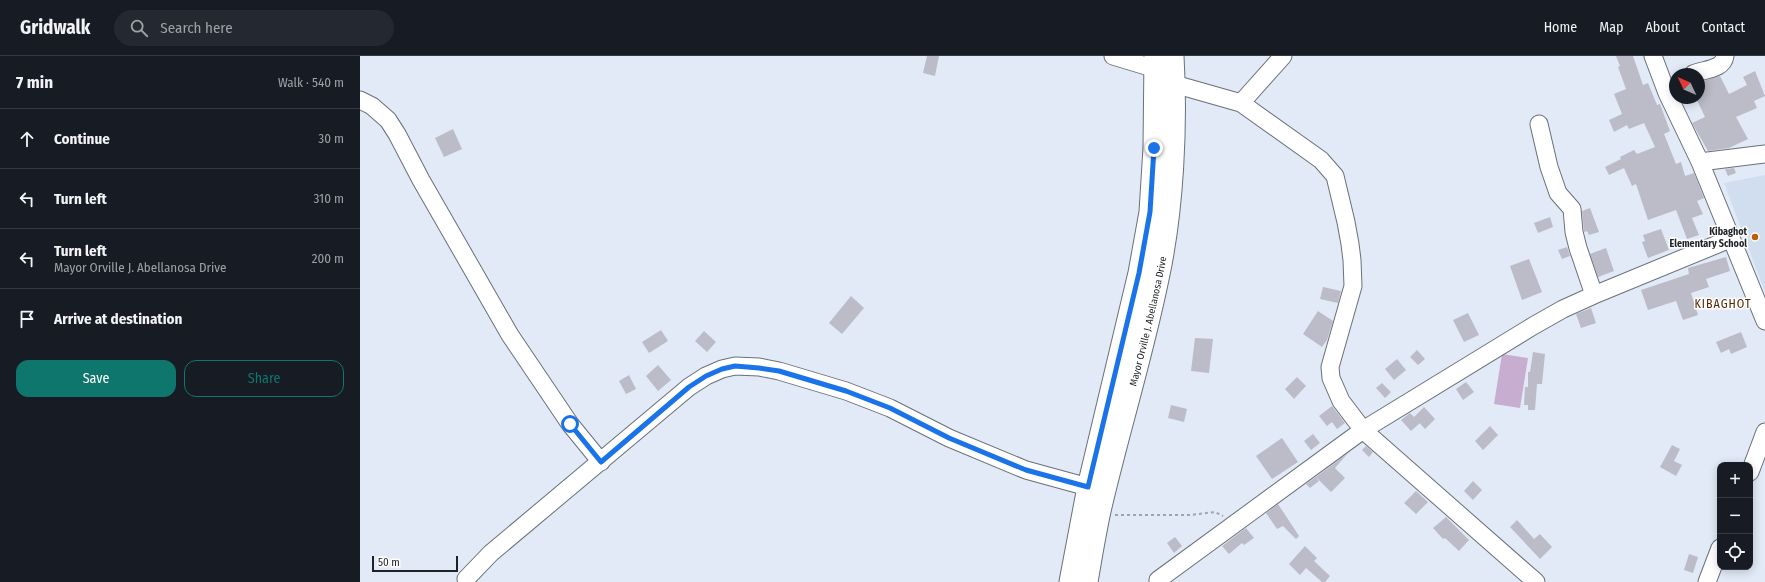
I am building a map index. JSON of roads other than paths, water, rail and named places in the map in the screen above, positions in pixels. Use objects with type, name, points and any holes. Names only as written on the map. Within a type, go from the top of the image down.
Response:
[{"type":"main road","name":"Mayor Orville J. Abellanosa Drive","points":[[1070,582],[1088,487],[1168,214],[1172,161],[1174,84],[1172,56]]},
{"type":"main road","name":"Mayor Orville J. Abellanosa Drive","points":[[1087,582],[1149,275],[1150,212],[1154,148],[1155,63]]},
{"type":"street","points":[[1113,56],[1155,63]]},
{"type":"street","points":[[1241,103],[1283,56]]},
{"type":"street","points":[[1653,56],[1669,82]]},
{"type":"street","points":[[1705,70],[1720,66],[1725,56]]},
{"type":"street","points":[[1174,84],[1241,103],[1320,160],[1334,176],[1346,222],[1352,260],[1353,279],[1349,303],[1330,367],[1331,378],[1341,401],[1363,430],[1536,582]]},
{"type":"street","points":[[360,100],[372,106],[388,120],[510,335],[570,424],[601,462]]},
{"type":"street","points":[[1678,104],[1730,239],[1765,321]]},
{"type":"street","points":[[1539,124],[1548,167],[1558,193],[1572,209],[1574,232],[1578,248],[1594,295]]},
{"type":"street","points":[[1700,162],[1765,154]]},
{"type":"street","points":[[1158,580],[1363,430],[1563,308],[1730,239]]},
{"type":"street","points":[[466,579],[492,553],[689,387],[706,376],[722,369],[735,366],[785,372],[846,391],[890,408],[949,438],[1026,470],[1088,487]]},
{"type":"street","points":[[1753,464],[1765,432]]},
{"type":"street","points":[[1707,582],[1717,556]]},
{"type":"place","name":"Kibaghot Elementary School","points":[[1755,237]]},
{"type":"district","name":"KIBAGHOT","points":[[1723,304]]}]
